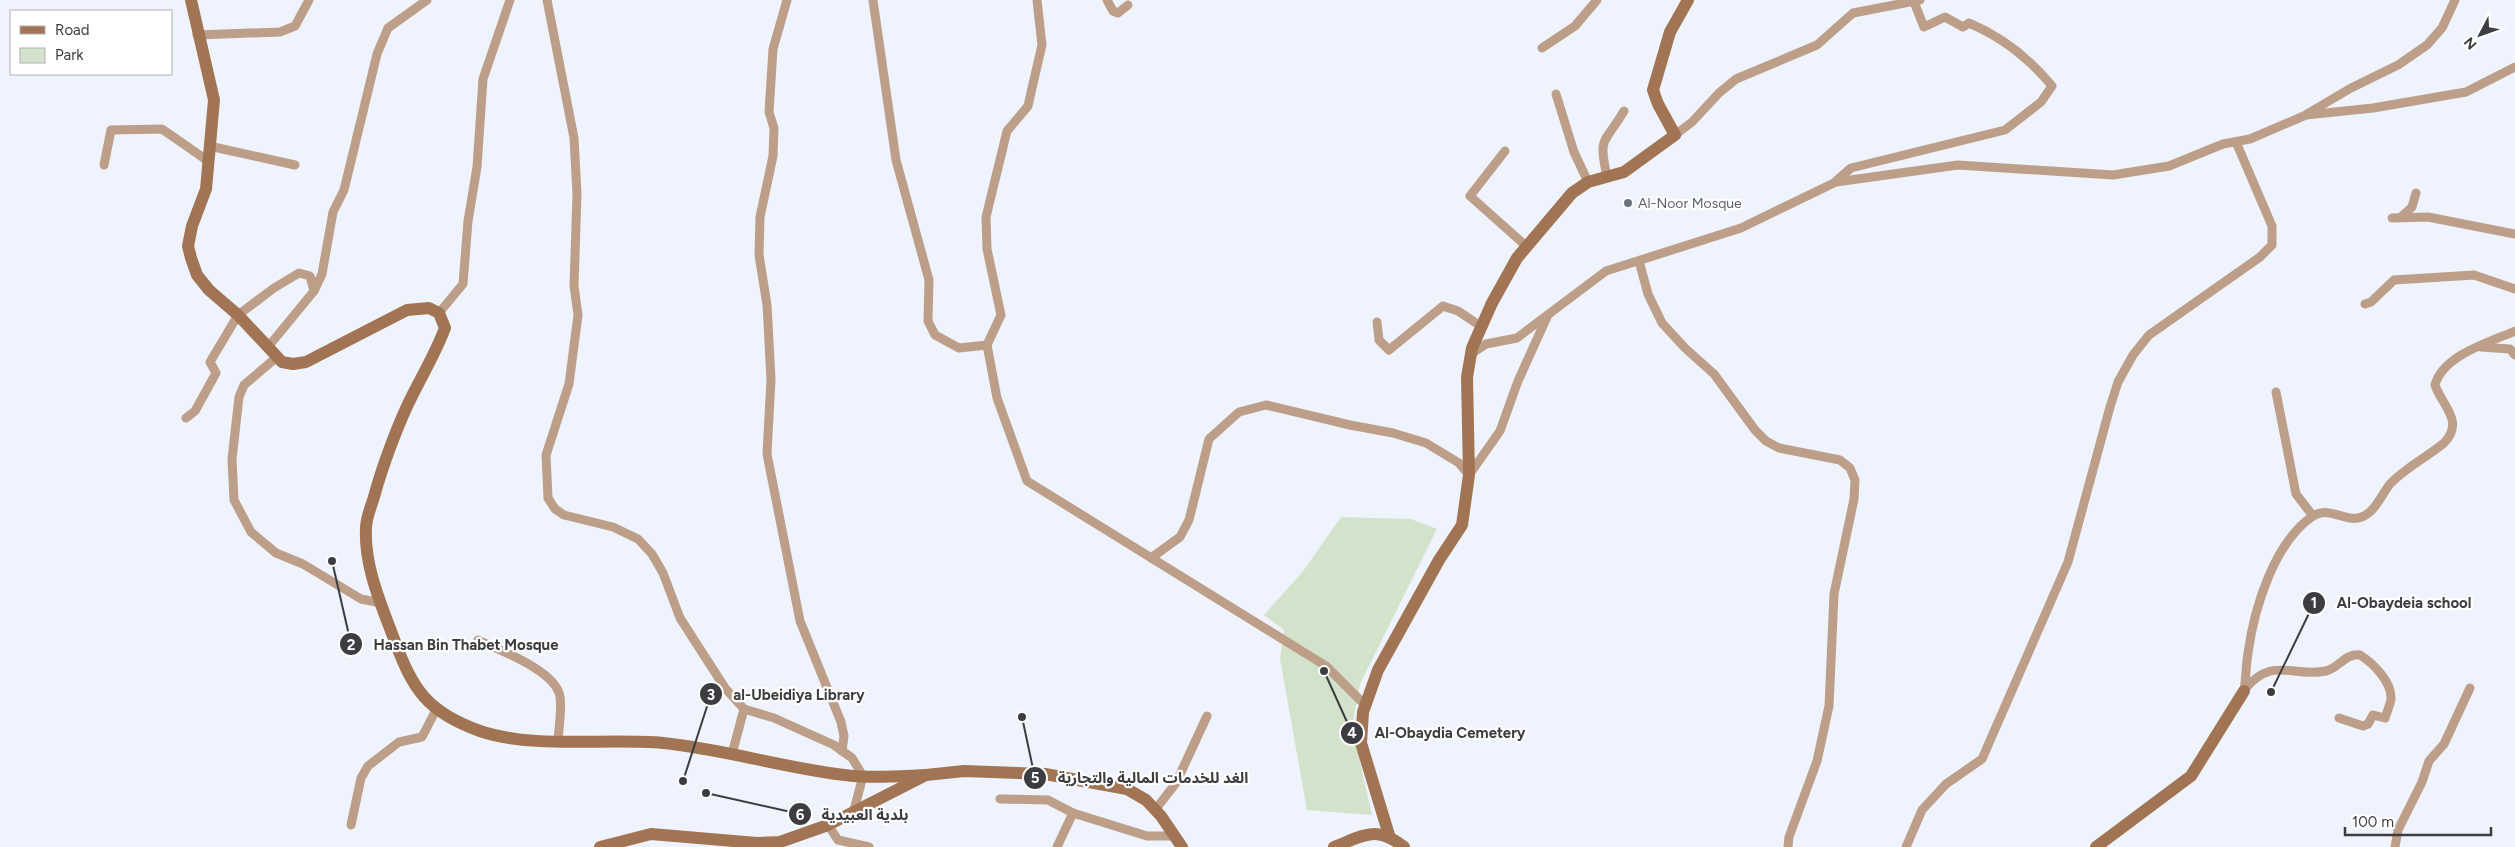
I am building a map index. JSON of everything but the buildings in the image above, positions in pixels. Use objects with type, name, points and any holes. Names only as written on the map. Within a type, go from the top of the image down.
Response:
[{"type":"street","points":[[191,0],[197,35],[214,100],[206,189],[192,226],[188,246],[197,275],[209,290],[238,315],[282,362],[294,364],[306,362],[407,310],[429,308],[439,313],[445,328],[435,355],[412,396],[377,484],[366,527],[370,564],[381,603],[411,680],[436,710],[482,732],[514,739],[663,743],[863,776],[926,775],[964,771],[1045,774],[1126,789],[1146,800],[1182,847]]},
{"type":"street","points":[[197,35],[280,32],[295,26],[309,0]]},
{"type":"street","points":[[268,347],[314,291],[322,274],[333,212],[344,190],[384,36],[388,28],[427,0]]},
{"type":"street","points":[[439,313],[464,284],[468,221],[477,167],[483,79],[510,0]]},
{"type":"street","points":[[547,0],[574,138],[577,194],[574,286],[578,315],[569,384],[546,455],[548,498],[555,509],[564,515],[612,528],[638,539],[652,554],[663,573],[680,618],[725,688],[744,709],[774,718],[842,750],[852,758],[863,776],[854,810]]},
{"type":"street","points":[[787,0],[773,48],[769,112],[774,128],[773,156],[760,217],[759,256],[767,305],[771,379],[767,454],[800,622],[841,722],[844,736],[842,750]]},
{"type":"street","points":[[873,0],[896,160],[929,280],[928,321],[935,335],[959,348],[987,345]]},
{"type":"street","points":[[1037,0],[1042,45],[1028,106],[1007,131],[986,217],[986,249],[1001,315],[987,345],[997,398],[1027,481],[1326,666],[1365,705]]},
{"type":"street","points":[[1107,0],[1113,11],[1118,12],[1128,5]]},
{"type":"street","points":[[1542,48],[1575,26],[1597,0]]},
{"type":"street","points":[[1676,135],[1658,104],[1653,90],[1670,32],[1688,0]]},
{"type":"street","points":[[1836,182],[1958,165],[2113,175],[2169,166],[2223,144],[2250,139],[2306,115],[2351,88],[2398,65],[2427,45],[2442,28],[2455,0]]},
{"type":"street","points":[[1389,835],[1361,742],[1360,727],[1365,705],[1378,670],[1462,525],[1469,475],[1468,377],[1471,354],[1496,295],[1526,246],[1572,193],[1588,182],[1624,172],[1692,122],[1719,93],[1736,79],[1816,45],[1853,13],[1917,1],[1924,27],[1945,18],[1962,27],[1969,23],[1988,31],[2013,47],[2052,86],[2041,102],[2005,130],[1978,134],[1917,153],[1851,168],[1836,182],[1741,228],[1606,271],[1517,338],[1486,344],[1471,354]]},
{"type":"street","points":[[2306,115],[2373,108],[2466,92],[2515,66]]},
{"type":"street","points":[[1556,94],[1574,152],[1588,182]]},
{"type":"street","points":[[1607,177],[1601,150],[1605,137],[1624,112]]},
{"type":"street","points":[[104,165],[111,130],[162,129],[208,161]]},
{"type":"street","points":[[1906,847],[1922,810],[1946,784],[1982,759],[2068,562],[2110,407],[2118,382],[2133,355],[2148,335],[2260,257],[2272,245],[2272,226],[2236,142]]},
{"type":"street","points":[[210,146],[295,165]]},
{"type":"street","points":[[1505,151],[1470,196],[1526,246]]},
{"type":"street","points":[[2401,217],[2412,207],[2416,193]]},
{"type":"street","points":[[2392,218],[2428,217],[2515,234]]},
{"type":"street","points":[[1639,261],[1648,294],[1662,323],[1685,348],[1714,374],[1755,430],[1766,441],[1779,448],[1840,460],[1850,468],[1855,480],[1854,499],[1834,594],[1829,706],[1817,760],[1789,837],[1788,847]]},
{"type":"street","points":[[186,418],[195,411],[216,373],[210,362],[238,315],[274,288],[299,273],[310,276],[314,291]]},
{"type":"street","points":[[2365,304],[2371,302],[2391,280],[2474,275],[2515,289]]},
{"type":"street","points":[[1377,322],[1379,340],[1389,350],[1443,306],[1458,311],[1482,327]]},
{"type":"street","points":[[1469,475],[1485,455],[1500,431],[1518,381],[1547,317]]},
{"type":"street","points":[[2244,691],[2248,652],[2268,576],[2283,548],[2314,516],[2329,512],[2362,518],[2372,510],[2391,484],[2448,438],[2453,429],[2453,419],[2437,391],[2437,380],[2464,352],[2515,331]]},
{"type":"street","points":[[2478,346],[2510,349],[2515,354]]},
{"type":"street","points":[[278,358],[244,384],[239,397],[232,459],[234,500],[251,532],[276,553],[303,564],[362,599],[381,603]]},
{"type":"street","points":[[2276,392],[2296,494],[2314,516]]},
{"type":"street","points":[[1151,558],[1180,537],[1190,520],[1209,439],[1239,412],[1266,405],[1350,426],[1393,433],[1426,443],[1459,463],[1469,475]]},
{"type":"street","points":[[478,640],[520,660],[548,677],[560,695],[558,740]]},
{"type":"street","points":[[2096,847],[2191,776],[2244,691],[2259,674],[2272,670],[2327,670],[2349,656],[2360,655],[2376,669],[2389,689],[2391,699],[2385,718],[2373,715],[2371,721],[2363,726],[2340,718]]},
{"type":"street","points":[[2395,847],[2398,830],[2422,782],[2429,760],[2444,744],[2470,688]]},
{"type":"street","points":[[732,754],[744,709]]},
{"type":"street","points":[[351,825],[361,778],[368,766],[399,742],[422,737],[436,710]]},
{"type":"street","points":[[1155,810],[1176,783],[1207,716]]},
{"type":"street","points":[[600,847],[651,834],[757,843],[780,842],[828,825],[854,810],[926,775]]},
{"type":"street","points":[[1000,799],[1048,800],[1072,813],[1147,836],[1175,836]]},
{"type":"street","points":[[1057,847],[1072,813]]},
{"type":"street","points":[[828,825],[838,840],[869,847]]},
{"type":"street","points":[[1334,847],[1375,833],[1389,835],[1404,847]]},
{"type":"green space","points":[[1341,517],[1411,519],[1437,529],[1360,684],[1352,727],[1372,815],[1307,810],[1280,659],[1284,630],[1264,615],[1304,570]]},
{"type":"place","name":"Al-Noor Mosque","points":[[1628,203]]},
{"type":"place","name":"Hassan Bin Thabet Mosque","points":[[332,561]]},
{"type":"place","name":"Al-Obaydia Cemetery","points":[[1324,671]]},
{"type":"place","name":"Al-Obaydeia school","points":[[2271,692]]},
{"type":"place","name":"الغد للخدمات المالية والتجارية","points":[[1022,717]]},
{"type":"place","name":"al-Ubeidiya Library","points":[[683,781]]},
{"type":"place","name":"بلدية العبيدية","points":[[706,793]]}]
